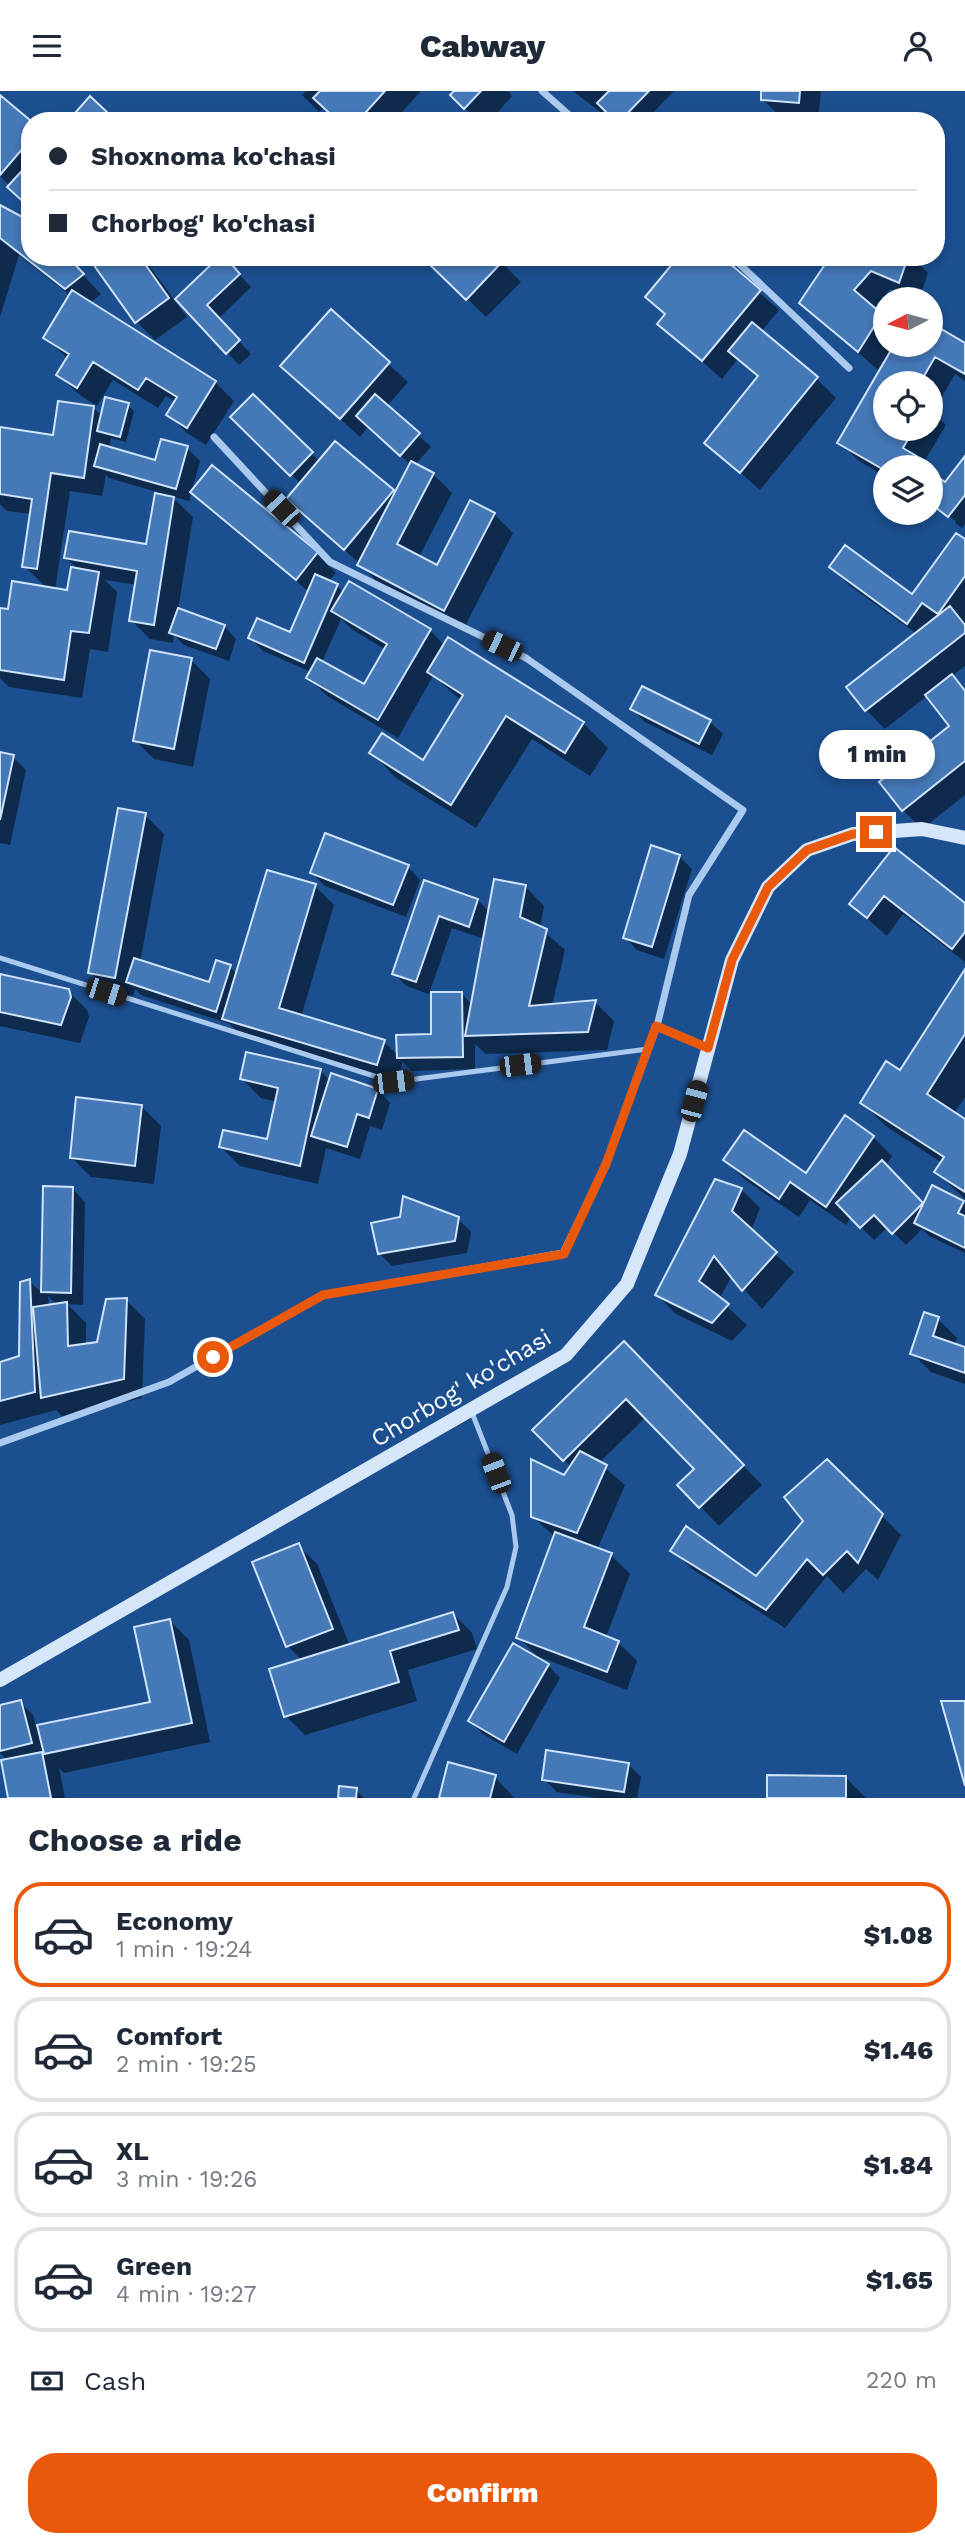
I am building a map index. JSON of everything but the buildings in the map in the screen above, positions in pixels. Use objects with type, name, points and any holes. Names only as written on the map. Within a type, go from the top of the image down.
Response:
[{"type":"street","points":[[542,91],[566,112]]},
{"type":"street","points":[[741,266],[849,368]]},
{"type":"street","points":[[0,1443],[169,1382],[323,1295],[564,1254],[606,1164],[648,1049],[690,895],[743,810],[526,658],[331,562],[214,437]]},
{"type":"street","name":"Chorbog' ko'chasi","points":[[0,1680],[566,1355],[627,1284],[680,1154],[732,960],[768,887],[807,850],[853,834],[922,829],[965,838]]},
{"type":"street","points":[[656,1026],[708,1048]]},
{"type":"lane","points":[[0,958],[393,1082],[648,1049]]},
{"type":"lane","points":[[414,1798],[507,1587],[516,1547],[512,1515],[471,1410]]},
{"type":"route","points":[[213,1357],[323,1295],[564,1254],[606,1164],[656,1026],[708,1048],[732,960],[768,887],[807,850],[853,834],[876,832]]}]
